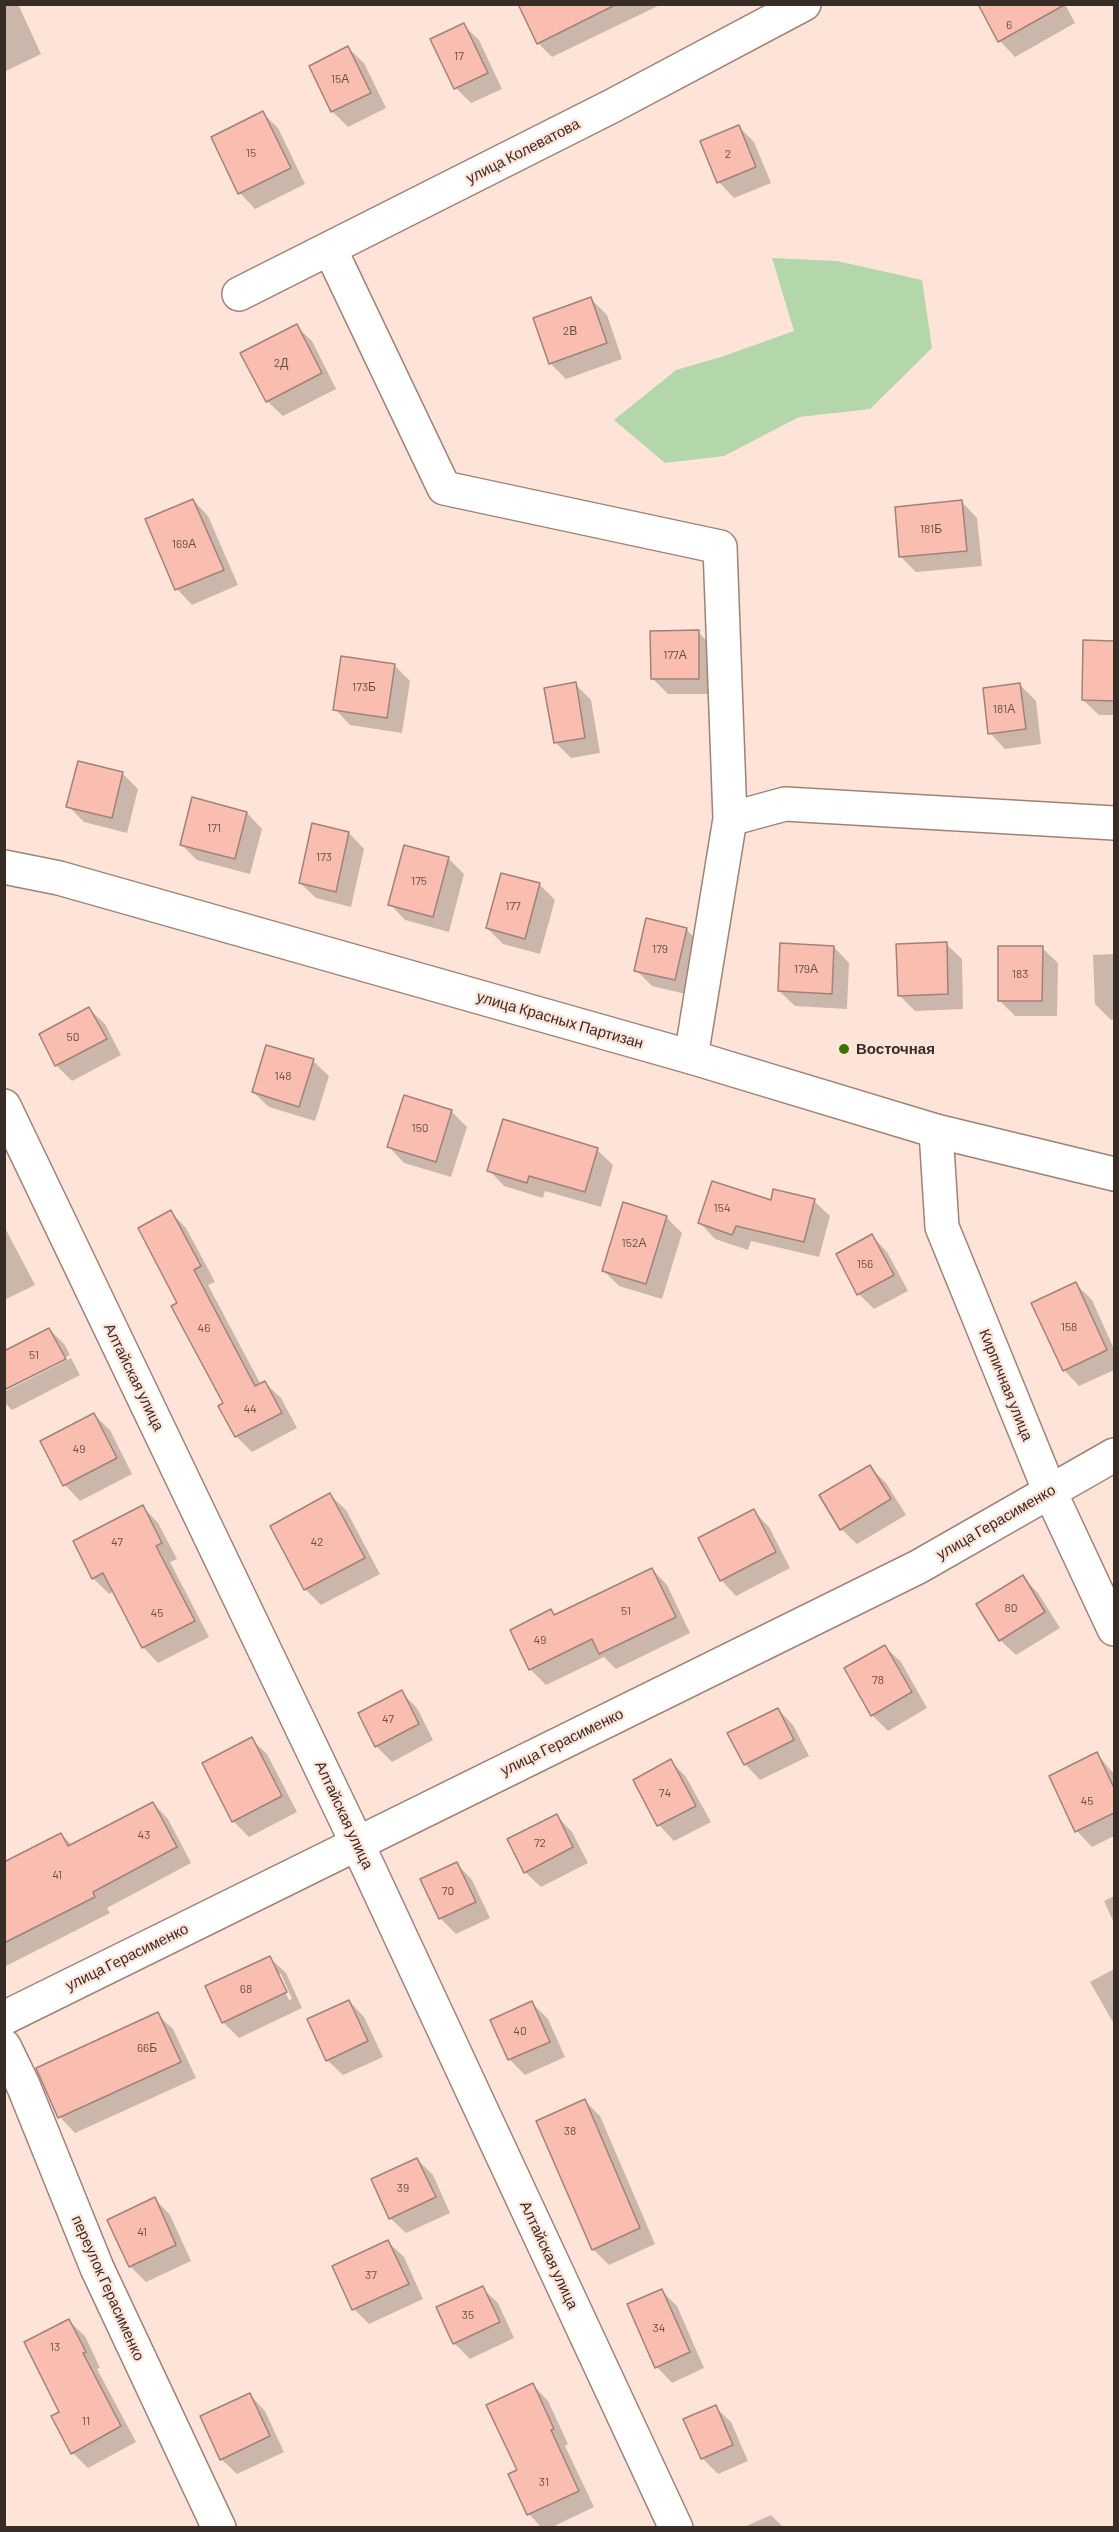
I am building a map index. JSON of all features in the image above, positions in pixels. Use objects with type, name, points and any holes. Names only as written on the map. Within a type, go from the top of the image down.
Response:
[{"type":"street","name":"улица Колеватова","points":[[239,294],[612,106],[804,4]]},
{"type":"street","points":[[330,249],[444,488],[720,547],[729,819],[691,1057]]},
{"type":"street","points":[[729,819],[785,804],[1114,823]]},
{"type":"street","name":"улица Красных Партизан","points":[[4,867],[59,878],[691,1057],[936,1131],[1114,1174]]},
{"type":"street","name":"Алтайская улица","points":[[4,1106],[357,1842],[676,2528]]},
{"type":"street","name":"Кирпичная улица","points":[[936,1131],[942,1227],[1050,1492],[1114,1629]]},
{"type":"street","name":"улица Герасименко","points":[[4,2018],[918,1567],[1114,1455]]},
{"type":"street","name":"переулок Герасименко","points":[[4,2046],[23,2085],[97,2268],[219,2528]]},
{"type":"green space","points":[[772,258],[837,261],[922,280],[932,348],[870,409],[799,417],[724,456],[665,463],[614,420],[676,370],[794,331]]},
{"type":"building","points":[[518,4],[617,4],[537,44]]},
{"type":"building","points":[[978,4],[1066,4],[998,42]]},
{"type":"building","points":[[464,23],[488,73],[454,89],[430,39]]},
{"type":"building","points":[[348,46],[371,93],[331,112],[309,66]]},
{"type":"building","points":[[263,111],[291,168],[238,194],[211,137]]},
{"type":"building","points":[[739,125],[756,167],[717,183],[700,141]]},
{"type":"building","points":[[591,297],[607,343],[549,364],[533,318]]},
{"type":"building","points":[[297,324],[322,373],[266,402],[240,353]]},
{"type":"building","points":[[193,499],[224,570],[175,590],[145,519]]},
{"type":"building","points":[[962,500],[967,551],[899,557],[895,507]]},
{"type":"building","points":[[699,630],[699,679],[651,679],[650,631]]},
{"type":"building","points":[[1083,640],[1114,641],[1114,701],[1082,700]]},
{"type":"building","points":[[341,656],[395,664],[387,718],[333,710]]},
{"type":"building","points":[[576,682],[585,738],[554,743],[544,688]]},
{"type":"building","points":[[1020,683],[1026,729],[988,734],[983,688]]},
{"type":"building","points":[[78,761],[123,772],[112,818],[66,807]]},
{"type":"building","points":[[192,797],[247,812],[235,859],[180,845]]},
{"type":"building","points":[[312,823],[349,832],[336,892],[299,883]]},
{"type":"building","points":[[404,845],[449,857],[433,917],[388,905]]},
{"type":"building","points":[[501,873],[540,883],[525,939],[486,928]]},
{"type":"building","points":[[646,918],[687,928],[675,980],[634,971]]},
{"type":"building","points":[[947,942],[948,994],[898,996],[896,944]]},
{"type":"building","points":[[780,943],[834,946],[832,994],[778,991]]},
{"type":"building","points":[[998,946],[1043,946],[1042,1001],[998,1001]]},
{"type":"building","points":[[89,1007],[107,1039],[55,1066],[39,1034]]},
{"type":"building","points":[[266,1045],[314,1059],[299,1107],[252,1092]]},
{"type":"building","points":[[404,1095],[452,1110],[436,1162],[387,1147]]},
{"type":"building","points":[[503,1119],[598,1148],[585,1192],[529,1176],[527,1183],[487,1171]]},
{"type":"building","points":[[712,1181],[771,1200],[773,1189],[815,1199],[804,1242],[736,1226],[732,1235],[698,1223]]},
{"type":"building","points":[[623,1202],[667,1216],[646,1284],[602,1271]]},
{"type":"building","points":[[171,1210],[201,1266],[194,1270],[255,1386],[265,1381],[282,1413],[235,1437],[218,1406],[223,1403],[171,1306],[177,1303],[138,1228]]},
{"type":"building","points":[[872,1234],[894,1275],[857,1295],[836,1254]]},
{"type":"building","points":[[1076,1282],[1107,1350],[1063,1371],[1031,1303]]},
{"type":"building","points":[[49,1328],[66,1359],[4,1390],[4,1351]]},
{"type":"building","points":[[94,1413],[117,1458],[63,1486],[40,1441]]},
{"type":"building","points":[[870,1465],[891,1499],[840,1530],[819,1495]]},
{"type":"building","points":[[330,1493],[365,1558],[304,1590],[270,1526]]},
{"type":"building","points":[[143,1505],[162,1543],[156,1546],[195,1621],[142,1648],[103,1573],[92,1579],[73,1541]]},
{"type":"building","points":[[754,1509],[776,1552],[720,1581],[698,1538]]},
{"type":"building","points":[[652,1568],[676,1617],[599,1654],[592,1639],[529,1670],[510,1630],[551,1609],[554,1615]]},
{"type":"building","points":[[1023,1575],[1045,1612],[999,1641],[976,1604]]},
{"type":"building","points":[[885,1645],[912,1692],[871,1716],[844,1668]]},
{"type":"building","points":[[402,1690],[419,1724],[375,1747],[358,1713]]},
{"type":"building","points":[[778,1708],[794,1740],[744,1765],[727,1733]]},
{"type":"building","points":[[252,1737],[282,1796],[232,1822],[202,1763]]},
{"type":"building","points":[[1097,1752],[1114,1788],[1114,1813],[1075,1832],[1049,1776]]},
{"type":"building","points":[[671,1759],[696,1806],[657,1826],[633,1780]]},
{"type":"building","points":[[153,1802],[177,1847],[93,1892],[95,1897],[4,1943],[4,1862],[61,1833],[68,1846]]},
{"type":"building","points":[[557,1814],[573,1847],[524,1873],[507,1839]]},
{"type":"building","points":[[457,1862],[476,1902],[439,1919],[420,1879]]},
{"type":"building","points":[[270,1956],[287,1992],[222,2023],[205,1986]]},
{"type":"building","points":[[349,2000],[368,2041],[326,2061],[307,2019]]},
{"type":"building","points":[[532,2001],[550,2042],[508,2060],[490,2020]]},
{"type":"building","points":[[158,2012],[181,2062],[58,2118],[36,2068]]},
{"type":"building","points":[[585,2099],[640,2228],[592,2250],[536,2121]]},
{"type":"building","points":[[417,2158],[436,2197],[389,2219],[371,2179]]},
{"type":"building","points":[[155,2197],[176,2245],[129,2267],[107,2220]]},
{"type":"building","points":[[388,2240],[409,2284],[352,2310],[332,2266]]},
{"type":"building","points":[[483,2286],[500,2322],[453,2344],[436,2307]]},
{"type":"building","points":[[662,2289],[690,2352],[655,2368],[627,2304]]},
{"type":"building","points":[[69,2319],[86,2352],[83,2353],[121,2426],[71,2454],[51,2416],[59,2412],[24,2342]]},
{"type":"building","points":[[533,2383],[554,2429],[551,2430],[579,2491],[527,2515],[508,2474],[517,2470],[486,2405]]},
{"type":"building","points":[[250,2393],[270,2436],[220,2460],[200,2416]]},
{"type":"building","points":[[716,2405],[733,2445],[701,2459],[683,2419]]},
{"type":"place","name":"Восточная","points":[[844,1049]]}]
